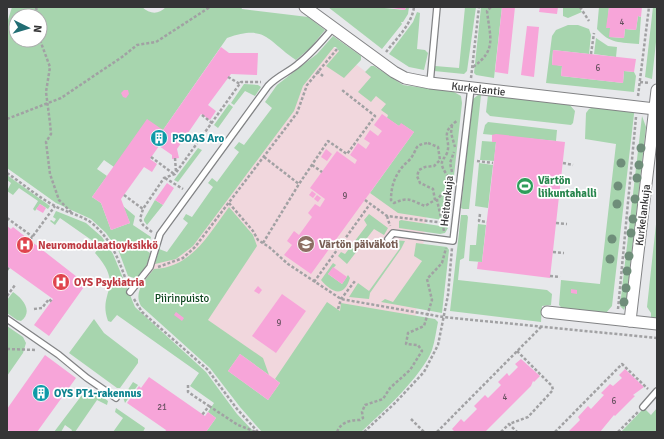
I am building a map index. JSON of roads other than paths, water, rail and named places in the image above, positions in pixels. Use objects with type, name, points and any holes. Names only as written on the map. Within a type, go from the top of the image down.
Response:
[{"type":"street","name":"Kurkelantie","points":[[305,7],[405,78],[430,83],[475,84],[638,102],[655,109]]},
{"type":"street","points":[[655,109],[657,90]]},
{"type":"street","name":"Kurkelankuja","points":[[630,321],[655,109]]},
{"type":"street","points":[[547,312],[657,324]]},
{"type":"lane","points":[[430,83],[437,7]]},
{"type":"lane","points":[[130,292],[150,267],[158,237],[268,86],[273,80],[297,65],[314,50],[333,28]]},
{"type":"lane","name":"Heitonkuja","points":[[388,239],[393,233],[453,241],[467,114],[475,84]]},
{"type":"lane","points":[[7,319],[59,355],[87,378],[116,398]]},
{"type":"lane","points":[[642,407],[655,393]]},
{"type":"place","name":"PSOAS Aro","points":[[159,138]]},
{"type":"place","name":"Värtön liikuntahalli","points":[[525,186]]},
{"type":"place","name":"Värtön päiväkoti","points":[[306,244]]},
{"type":"place","name":"Neuromodulaatioyksikkö","points":[[25,245]]},
{"type":"place","name":"OYS Psykiatria","points":[[61,282]]},
{"type":"place","name":"OYS PT1-rakennus","points":[[41,393]]},
{"type":"park label","name":"Piirinpuisto","points":[[182,298]]}]
